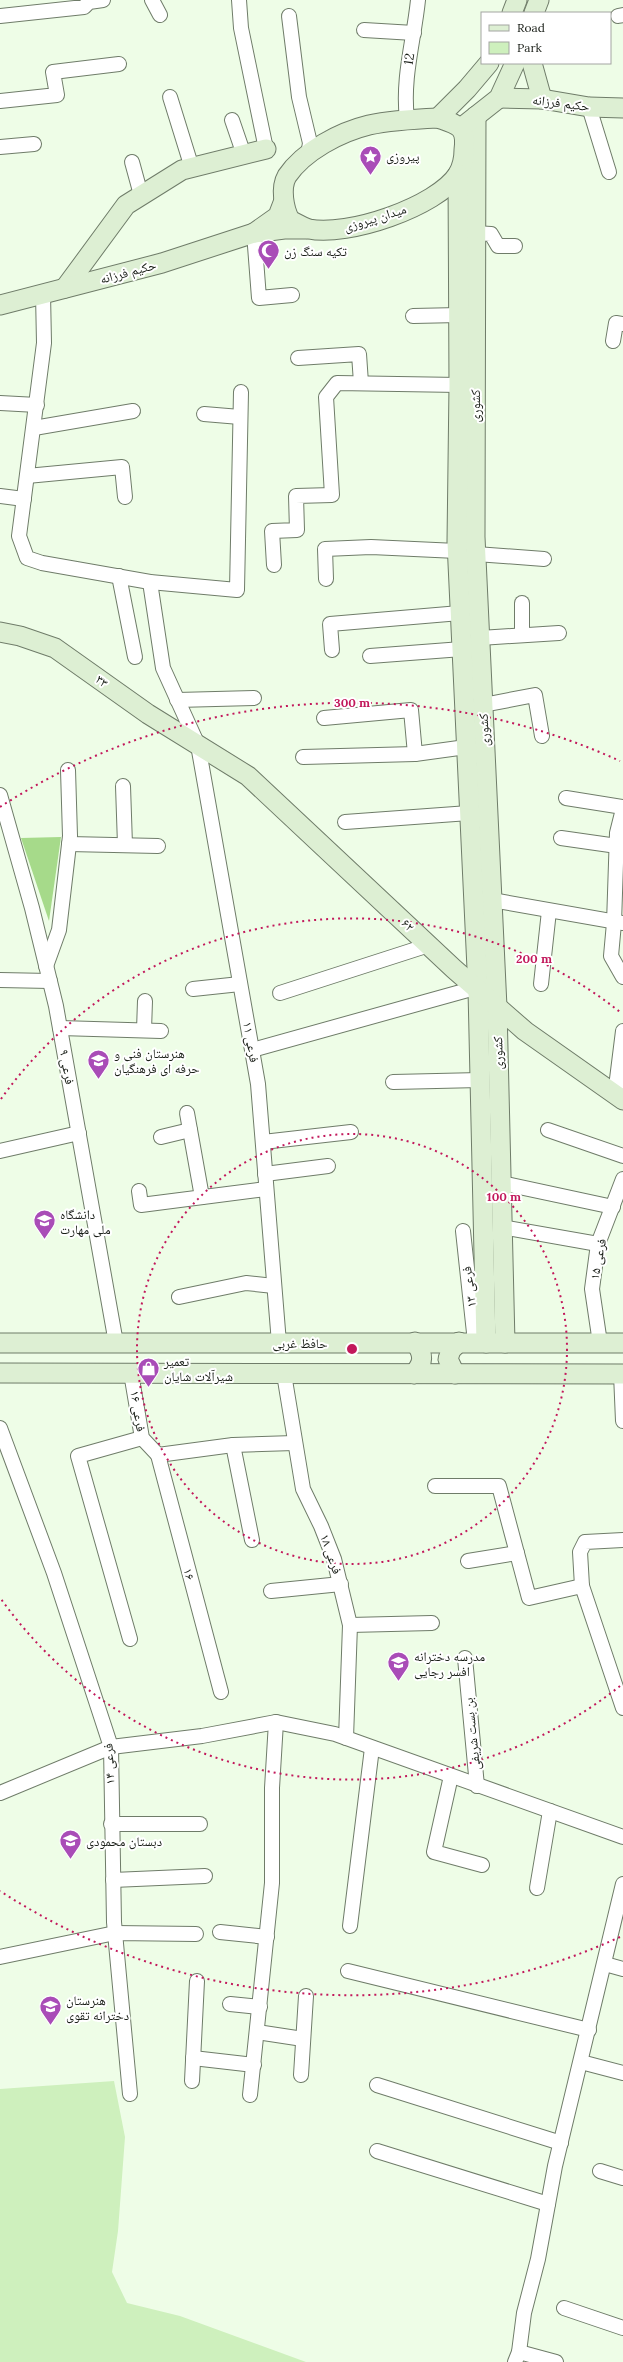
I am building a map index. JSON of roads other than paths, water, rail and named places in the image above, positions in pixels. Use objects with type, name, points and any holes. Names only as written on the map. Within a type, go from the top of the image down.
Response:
[{"type":"main road","points":[[512,12],[517,0]]},
{"type":"main road","points":[[534,12],[539,0]]},
{"type":"main road","points":[[438,118],[467,89],[488,64]]},
{"type":"main road","points":[[458,174],[464,151],[468,122],[499,98],[515,64]]},
{"type":"main road","points":[[532,64],[542,99]]},
{"type":"main road","name":"حکیم فرزانه","points":[[499,98],[542,99],[588,107],[623,108]]},
{"type":"main road","points":[[254,233],[278,216],[283,203],[287,177],[308,155],[327,142],[368,126],[407,119],[438,118],[468,122]]},
{"type":"main road","name":"کشوری","points":[[468,122],[476,233],[476,554],[497,1007],[505,1343]]},
{"type":"main road","points":[[65,288],[126,205],[182,170],[266,149]]},
{"type":"main road","name":"کشوری","points":[[458,174],[459,385],[457,551],[480,1080],[473,1343]]},
{"type":"main road","name":"میدان پیروزی","points":[[283,203],[290,220],[309,229],[333,230],[401,213],[435,195],[458,174]]},
{"type":"main road","points":[[254,233],[284,229],[309,229]]},
{"type":"main road","name":"حکیم فرزانه","points":[[0,305],[162,263],[254,233]]},
{"type":"main road","name":"۳۳","points":[[0,632],[20,636],[55,648],[148,714],[198,745]]},
{"type":"main road","name":"۶۲","points":[[198,745],[248,776],[476,989],[525,1031],[619,1098]]},
{"type":"main road","points":[[414,1374],[422,1362],[423,1356],[415,1342]]},
{"type":"main road","name":"حافظ غربی","points":[[0,1343],[623,1342]]},
{"type":"main road","points":[[454,1374],[448,1359],[451,1350],[473,1343]]},
{"type":"main road","points":[[0,1373],[622,1374]]},
{"type":"street","points":[[0,16],[84,7],[89,2],[103,0]]},
{"type":"street","points":[[152,0],[160,15]]},
{"type":"street","points":[[240,0],[241,28],[266,149]]},
{"type":"street","name":"12","points":[[407,119],[405,101],[408,62],[414,33],[418,0]]},
{"type":"street","points":[[289,16],[299,97],[310,143],[308,155]]},
{"type":"street","points":[[364,30],[414,33]]},
{"type":"street","points":[[0,100],[57,95],[53,72],[120,64]]},
{"type":"street","points":[[170,97],[192,168]]},
{"type":"street","points":[[588,107],[609,172]]},
{"type":"street","points":[[232,120],[244,155]]},
{"type":"street","points":[[0,147],[34,144]]},
{"type":"street","points":[[132,162],[141,195]]},
{"type":"street","points":[[254,233],[259,298],[292,295]]},
{"type":"street","points":[[476,233],[491,234],[498,246],[515,246]]},
{"type":"street","points":[[43,294],[44,343],[34,428],[18,536],[27,558],[42,564],[150,582],[237,590],[241,392]]},
{"type":"street","points":[[413,316],[459,315]]},
{"type":"street","points":[[613,341],[616,323],[623,324]]},
{"type":"street","points":[[298,358],[359,354],[361,383]]},
{"type":"street","points":[[274,565],[272,531],[297,530],[296,496],[332,495],[326,397],[337,383],[459,385]]},
{"type":"street","points":[[0,403],[37,405]]},
{"type":"street","points":[[34,428],[133,411]]},
{"type":"street","points":[[204,414],[240,417]]},
{"type":"street","points":[[27,476],[122,467],[125,497]]},
{"type":"street","points":[[0,496],[24,499]]},
{"type":"street","points":[[326,579],[325,548],[371,547],[457,551]]},
{"type":"street","points":[[476,554],[544,559]]},
{"type":"street","points":[[119,576],[135,657]]},
{"type":"street","name":"فرعی ۱۱","points":[[150,582],[163,668],[198,745],[258,1084],[279,1343]]},
{"type":"street","points":[[522,603],[522,634]]},
{"type":"street","points":[[332,650],[330,624],[460,613]]},
{"type":"street","points":[[480,638],[522,634],[559,634]]},
{"type":"street","points":[[370,656],[462,649]]},
{"type":"street","points":[[483,705],[536,695],[542,736]]},
{"type":"street","points":[[177,700],[254,698]]},
{"type":"street","points":[[324,718],[411,710],[415,754]]},
{"type":"street","points":[[303,757],[415,754],[466,747]]},
{"type":"street","points":[[46,966],[59,930],[69,844],[68,770]]},
{"type":"street","points":[[123,786],[125,845]]},
{"type":"street","name":"فرعی ۹","points":[[0,796],[50,981],[60,1028],[116,1343]]},
{"type":"street","points":[[566,798],[623,808],[617,833],[616,846],[619,923],[611,956],[623,977]]},
{"type":"street","points":[[344,822],[469,814]]},
{"type":"street","points":[[562,838],[616,846]]},
{"type":"street","points":[[69,844],[158,846]]},
{"type":"street","points":[[492,900],[619,923]]},
{"type":"street","points":[[541,984],[549,911]]},
{"type":"street","points":[[280,993],[429,945]]},
{"type":"street","points":[[0,980],[50,981]]},
{"type":"street","points":[[193,989],[240,984]]},
{"type":"street","points":[[252,1050],[476,989]]},
{"type":"street","points":[[144,1030],[145,1001]]},
{"type":"street","points":[[60,1028],[161,1031]]},
{"type":"street","points":[[619,1098],[623,1031]]},
{"type":"street","points":[[393,1082],[480,1080]]},
{"type":"street","points":[[187,1113],[202,1197]]},
{"type":"street","points":[[161,1137],[190,1130]]},
{"type":"street","points":[[548,1130],[623,1156]]},
{"type":"street","points":[[263,1142],[351,1132]]},
{"type":"street","points":[[0,1152],[79,1134]]},
{"type":"street","points":[[265,1174],[328,1166]]},
{"type":"street","name":"فرعی ۱۵","points":[[600,1342],[592,1289],[598,1244],[623,1179]]},
{"type":"street","points":[[501,1183],[613,1207]]},
{"type":"street","points":[[138,1192],[141,1205],[266,1189]]},
{"type":"street","points":[[502,1227],[598,1244]]},
{"type":"street","name":"فرعی ۱۳","points":[[462,1231],[473,1343]]},
{"type":"street","points":[[179,1296],[246,1283],[274,1286]]},
{"type":"street","name":"فرعی ۱۶","points":[[132,1373],[149,1447]]},
{"type":"street","name":"فرعی ۱۸","points":[[284,1374],[294,1443],[303,1488],[321,1526],[341,1584],[350,1625],[346,1738]]},
{"type":"street","points":[[622,1374],[623,1422]]},
{"type":"street","name":"فرعی ۱۴","points":[[0,1428],[54,1573],[110,1747],[115,1933],[130,2094]]},
{"type":"street","points":[[130,1640],[78,1456],[149,1447],[233,1446],[294,1443]]},
{"type":"street","points":[[233,1446],[252,1540]]},
{"type":"street","name":"۱۶","points":[[149,1447],[221,1692]]},
{"type":"street","points":[[435,1486],[499,1486],[529,1598],[582,1586]]},
{"type":"street","points":[[623,1540],[585,1542],[580,1552],[582,1586],[623,1708]]},
{"type":"street","points":[[468,1561],[517,1553]]},
{"type":"street","points":[[270,1591],[341,1584]]},
{"type":"street","points":[[350,1625],[432,1623]]},
{"type":"street","name":"بن بست شریفی","points":[[465,1658],[478,1786]]},
{"type":"street","points":[[250,2095],[272,1883],[272,1788],[276,1722]]},
{"type":"street","points":[[0,1793],[110,1747],[202,1736],[276,1722],[346,1738],[623,1837]]},
{"type":"street","points":[[350,1926],[372,1748]]},
{"type":"street","points":[[451,1776],[434,1852],[482,1864]]},
{"type":"street","points":[[536,1888],[550,1811]]},
{"type":"street","points":[[111,1824],[200,1824]]},
{"type":"street","points":[[113,1880],[205,1876]]},
{"type":"street","points":[[556,2362],[517,2357],[524,2313],[538,2259],[561,2143],[623,1884]]},
{"type":"street","points":[[220,1932],[267,1937]]},
{"type":"street","points":[[0,1957],[115,1933],[196,1934]]},
{"type":"street","points":[[605,1964],[623,1969]]},
{"type":"street","points":[[348,1971],[589,2030]]},
{"type":"street","points":[[192,2081],[197,1981]]},
{"type":"street","points":[[301,2075],[306,1996]]},
{"type":"street","points":[[230,2004],[260,2007]]},
{"type":"street","points":[[257,2032],[303,2039]]},
{"type":"street","points":[[193,2058],[254,2065]]},
{"type":"street","points":[[581,2062],[623,2073]]},
{"type":"street","points":[[377,2085],[561,2143]]},
{"type":"street","points":[[377,2151],[548,2204]]},
{"type":"street","points":[[600,2171],[623,2178]]},
{"type":"street","points":[[564,2308],[623,2328]]},
{"type":"place","name":"پیروزی","points":[[371,176]]},
{"type":"place","name":"تکیه سنگ زن","points":[[268,270]]},
{"type":"place","name":"هنرستان فنی و حرفه ای فرهنگیان","points":[[98,1080]]},
{"type":"place","name":"دانشگاه ملی مهارت","points":[[44,1240]]},
{"type":"place","name":"تعمیر شیرآلات شایان","points":[[148,1388]]},
{"type":"place","name":"مدرسه دخترانه افسر رجایی","points":[[399,1682]]},
{"type":"place","name":"دبستان محمودی","points":[[70,1860]]},
{"type":"place","name":"هنرستان دخترانه تقوی","points":[[51,2026]]}]
